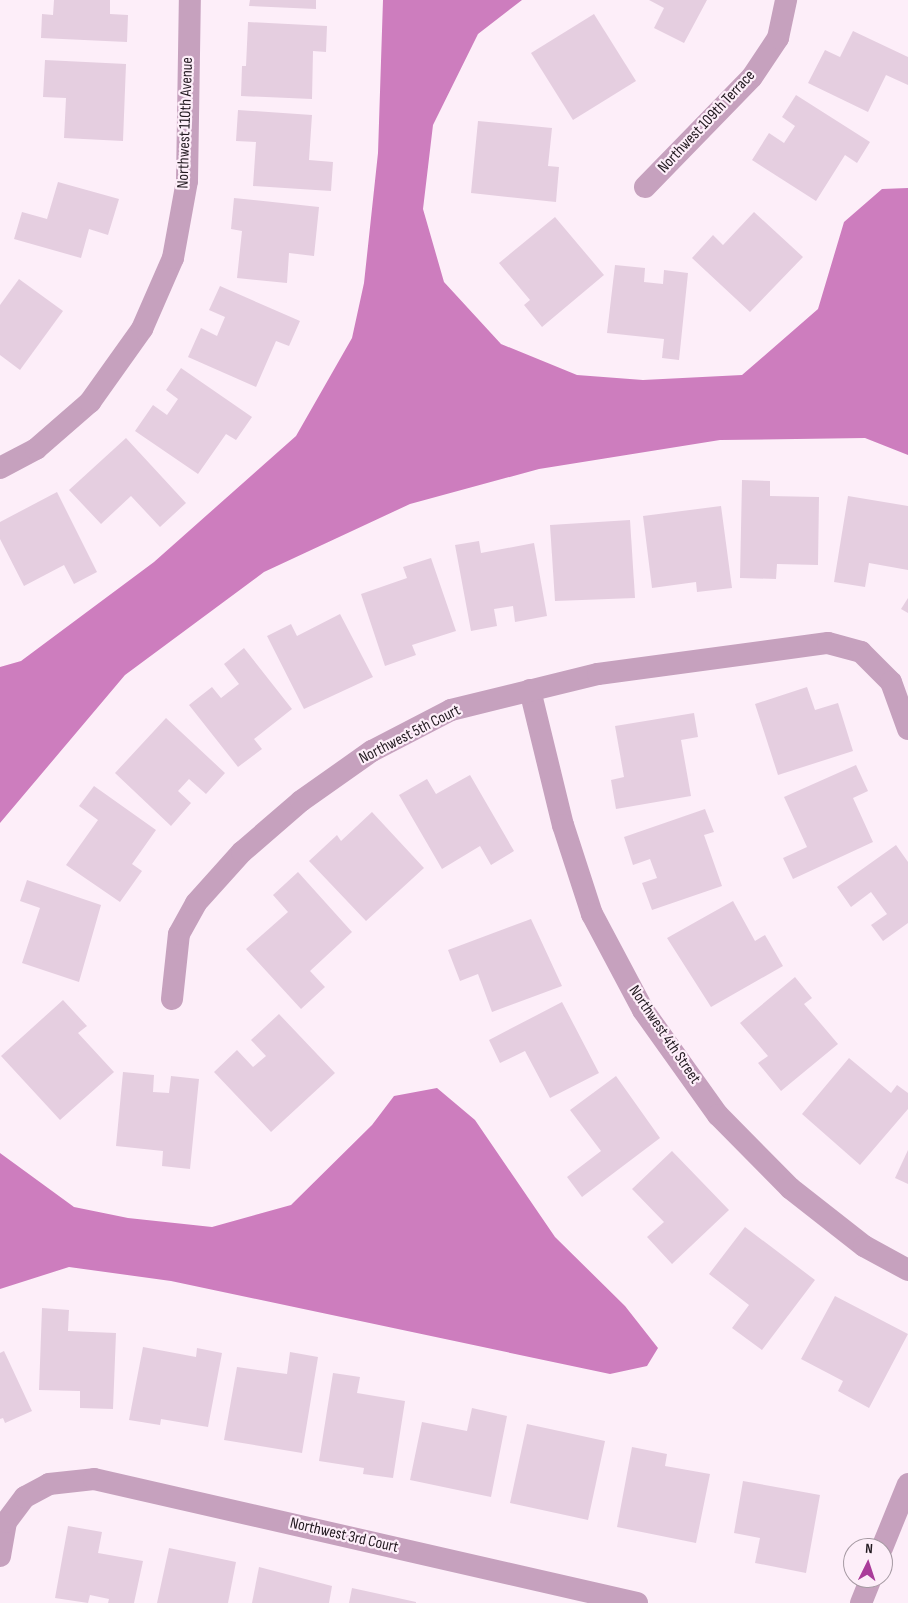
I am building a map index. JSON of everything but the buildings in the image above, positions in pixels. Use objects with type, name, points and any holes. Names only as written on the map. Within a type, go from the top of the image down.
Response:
[{"type":"street","name":"Northwest 110th Avenue","points":[[0,468],[36,449],[90,402],[142,330],[173,258],[186,181],[190,0]]},
{"type":"street","name":"Northwest 109th Terrace","points":[[645,187],[752,77],[778,38],[786,0]]},
{"type":"street","name":"Northwest 5th Court","points":[[172,999],[179,934],[196,903],[242,852],[301,801],[372,751],[452,710],[598,674],[828,643],[861,652],[891,682],[908,728]]},
{"type":"street","name":"Northwest 4th Street","points":[[530,690],[562,825],[592,914],[643,1010],[718,1115],[790,1188],[864,1246],[908,1270]]},
{"type":"street","name":"Northwest 3rd Court","points":[[0,1556],[6,1522],[25,1497],[50,1484],[94,1479],[637,1603]]},
{"type":"street","points":[[886,1538],[908,1484]]},
{"type":"street","points":[[861,1603],[867,1588]]},
{"type":"shaded area","points":[[383,0],[522,0],[478,34],[433,125],[423,209],[444,282],[501,344],[577,375],[643,380],[742,375],[818,309],[844,222],[882,189],[908,188],[908,455],[865,438],[720,440],[539,469],[410,504],[264,572],[125,675],[0,823],[0,667],[21,661],[154,562],[296,436],[352,338],[364,283],[378,153]]},
{"type":"shaded area","points":[[437,1088],[475,1120],[555,1237],[625,1306],[658,1348],[647,1366],[610,1374],[171,1281],[69,1267],[0,1289],[0,1153],[74,1207],[128,1218],[212,1227],[291,1205],[372,1125],[394,1096]]}]
